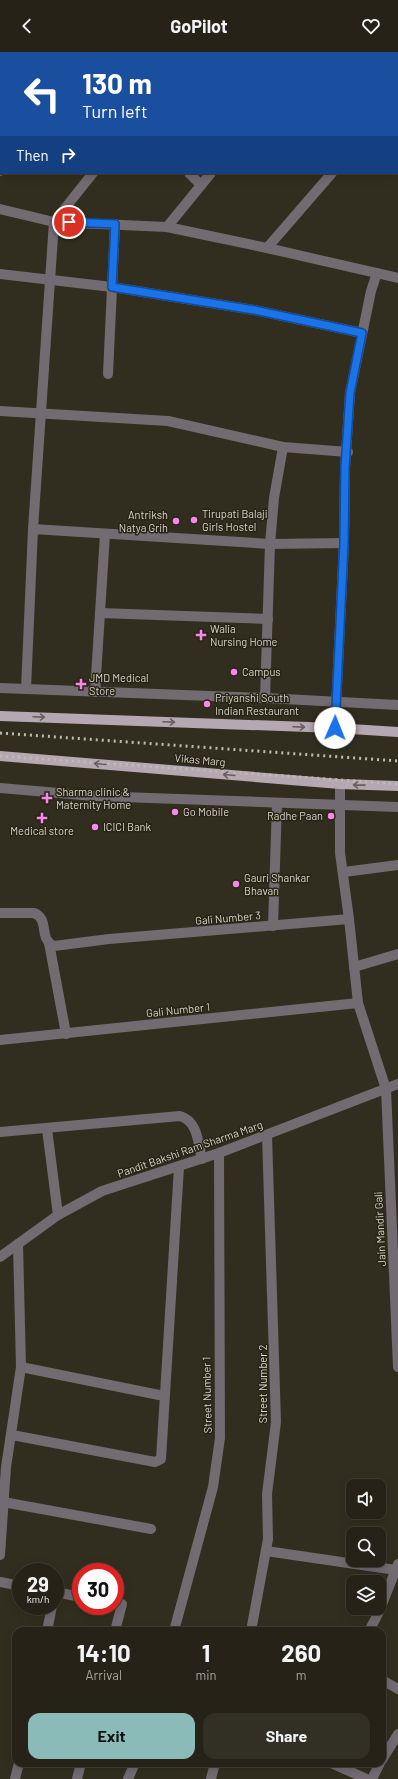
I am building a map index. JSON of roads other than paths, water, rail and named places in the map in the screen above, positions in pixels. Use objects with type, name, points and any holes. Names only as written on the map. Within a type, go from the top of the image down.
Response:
[{"type":"main road","points":[[0,716],[335,728],[398,732]]},
{"type":"main road","name":"Vikas Marg","points":[[0,756],[340,784],[398,786]]},
{"type":"street","points":[[26,689],[33,529],[54,222],[92,174]]},
{"type":"street","points":[[189,174],[201,185]]},
{"type":"street","points":[[168,228],[210,174]]},
{"type":"street","points":[[267,248],[331,174]]},
{"type":"street","points":[[0,209],[54,222],[115,224],[168,228],[267,248],[398,278]]},
{"type":"street","points":[[108,374],[115,224]]},
{"type":"street","points":[[335,728],[344,543],[345,468],[348,452],[350,393],[371,290],[377,273]]},
{"type":"street","points":[[0,274],[112,287],[254,310],[362,333]]},
{"type":"street","points":[[0,411],[168,421],[283,447],[348,452]]},
{"type":"street","points":[[265,698],[270,544],[274,498],[283,447]]},
{"type":"street","points":[[33,529],[270,544],[344,543]]},
{"type":"street","points":[[95,692],[105,534]]},
{"type":"street","points":[[100,613],[268,619]]},
{"type":"street","points":[[0,688],[336,701],[398,705]]},
{"type":"street","name":"Jain Mandir Gali","points":[[340,784],[340,853],[344,872],[358,1004],[386,1089],[398,1367]]},
{"type":"street","points":[[0,788],[94,796],[398,807]]},
{"type":"street","points":[[273,926],[277,803]]},
{"type":"street","points":[[344,872],[398,865]]},
{"type":"street","points":[[0,913],[34,912],[42,919],[45,938],[49,944],[66,1034]]},
{"type":"street","name":"Gali Number 3","points":[[49,944],[54,946],[109,939],[349,920]]},
{"type":"street","points":[[354,967],[398,954]]},
{"type":"street","name":"Gali Number 1","points":[[0,1040],[358,1004]]},
{"type":"street","name":"Pandit Bakshi Ram Sharma Marg","points":[[0,1257],[58,1215],[102,1191],[218,1154],[398,1084]]},
{"type":"street","points":[[0,1132],[180,1116],[188,1118],[193,1124],[202,1159]]},
{"type":"street","points":[[47,1129],[58,1215]]},
{"type":"street","name":"Street Number 2","points":[[252,1627],[268,1539],[267,1494],[276,1422],[267,1135]]},
{"type":"street","name":"Street Number 1","points":[[175,1627],[213,1487],[220,1438],[218,1154]]},
{"type":"street","points":[[12,1435],[158,1461],[161,1459],[179,1167]]},
{"type":"street","points":[[0,1555],[6,1467],[21,1367],[18,1244]]},
{"type":"street","points":[[21,1367],[164,1396]]},
{"type":"street","points":[[3,1502],[151,1529]]},
{"type":"street","points":[[266,1551],[397,1567],[379,1612],[370,1627]]},
{"type":"street","points":[[0,1582],[12,1584]]},
{"type":"street","points":[[48,1627],[50,1615]]},
{"type":"street","points":[[116,1627],[119,1615]]},
{"type":"street","points":[[386,1682],[398,1689]]},
{"type":"street","points":[[386,1754],[398,1734]]},
{"type":"street","points":[[15,1779],[18,1767]]},
{"type":"street","points":[[77,1779],[80,1767]]},
{"type":"street","points":[[128,1779],[133,1767]]},
{"type":"street","points":[[211,1779],[214,1767]]},
{"type":"street","points":[[340,1767],[367,1779]]},
{"type":"street","points":[[372,1779],[378,1767]]},
{"type":"railway","points":[[0,733],[398,761]]},
{"type":"railway","points":[[0,756],[398,784]]},
{"type":"place","name":"Tirupati Balaji Girls Hostel","points":[[194,520]]},
{"type":"place","name":"Antriksh Natya Grih","points":[[176,521]]},
{"type":"place","name":"Walia Nursing Home","points":[[201,635]]},
{"type":"place","name":"Campus","points":[[234,672]]},
{"type":"place","name":"JMD Medical Store","points":[[81,684]]},
{"type":"place","name":"Priyanshi South Indian Restaurant","points":[[207,704]]},
{"type":"place","name":"Sharma clinic & Maternity Home","points":[[47,798]]},
{"type":"place","name":"Go Mobile","points":[[175,812]]},
{"type":"place","name":"Radhe Paan","points":[[331,816]]},
{"type":"place","name":"Medical store","points":[[42,818]]},
{"type":"place","name":"ICICI Bank","points":[[95,827]]},
{"type":"place","name":"Gauri Shankar Bhavan","points":[[236,884]]}]
